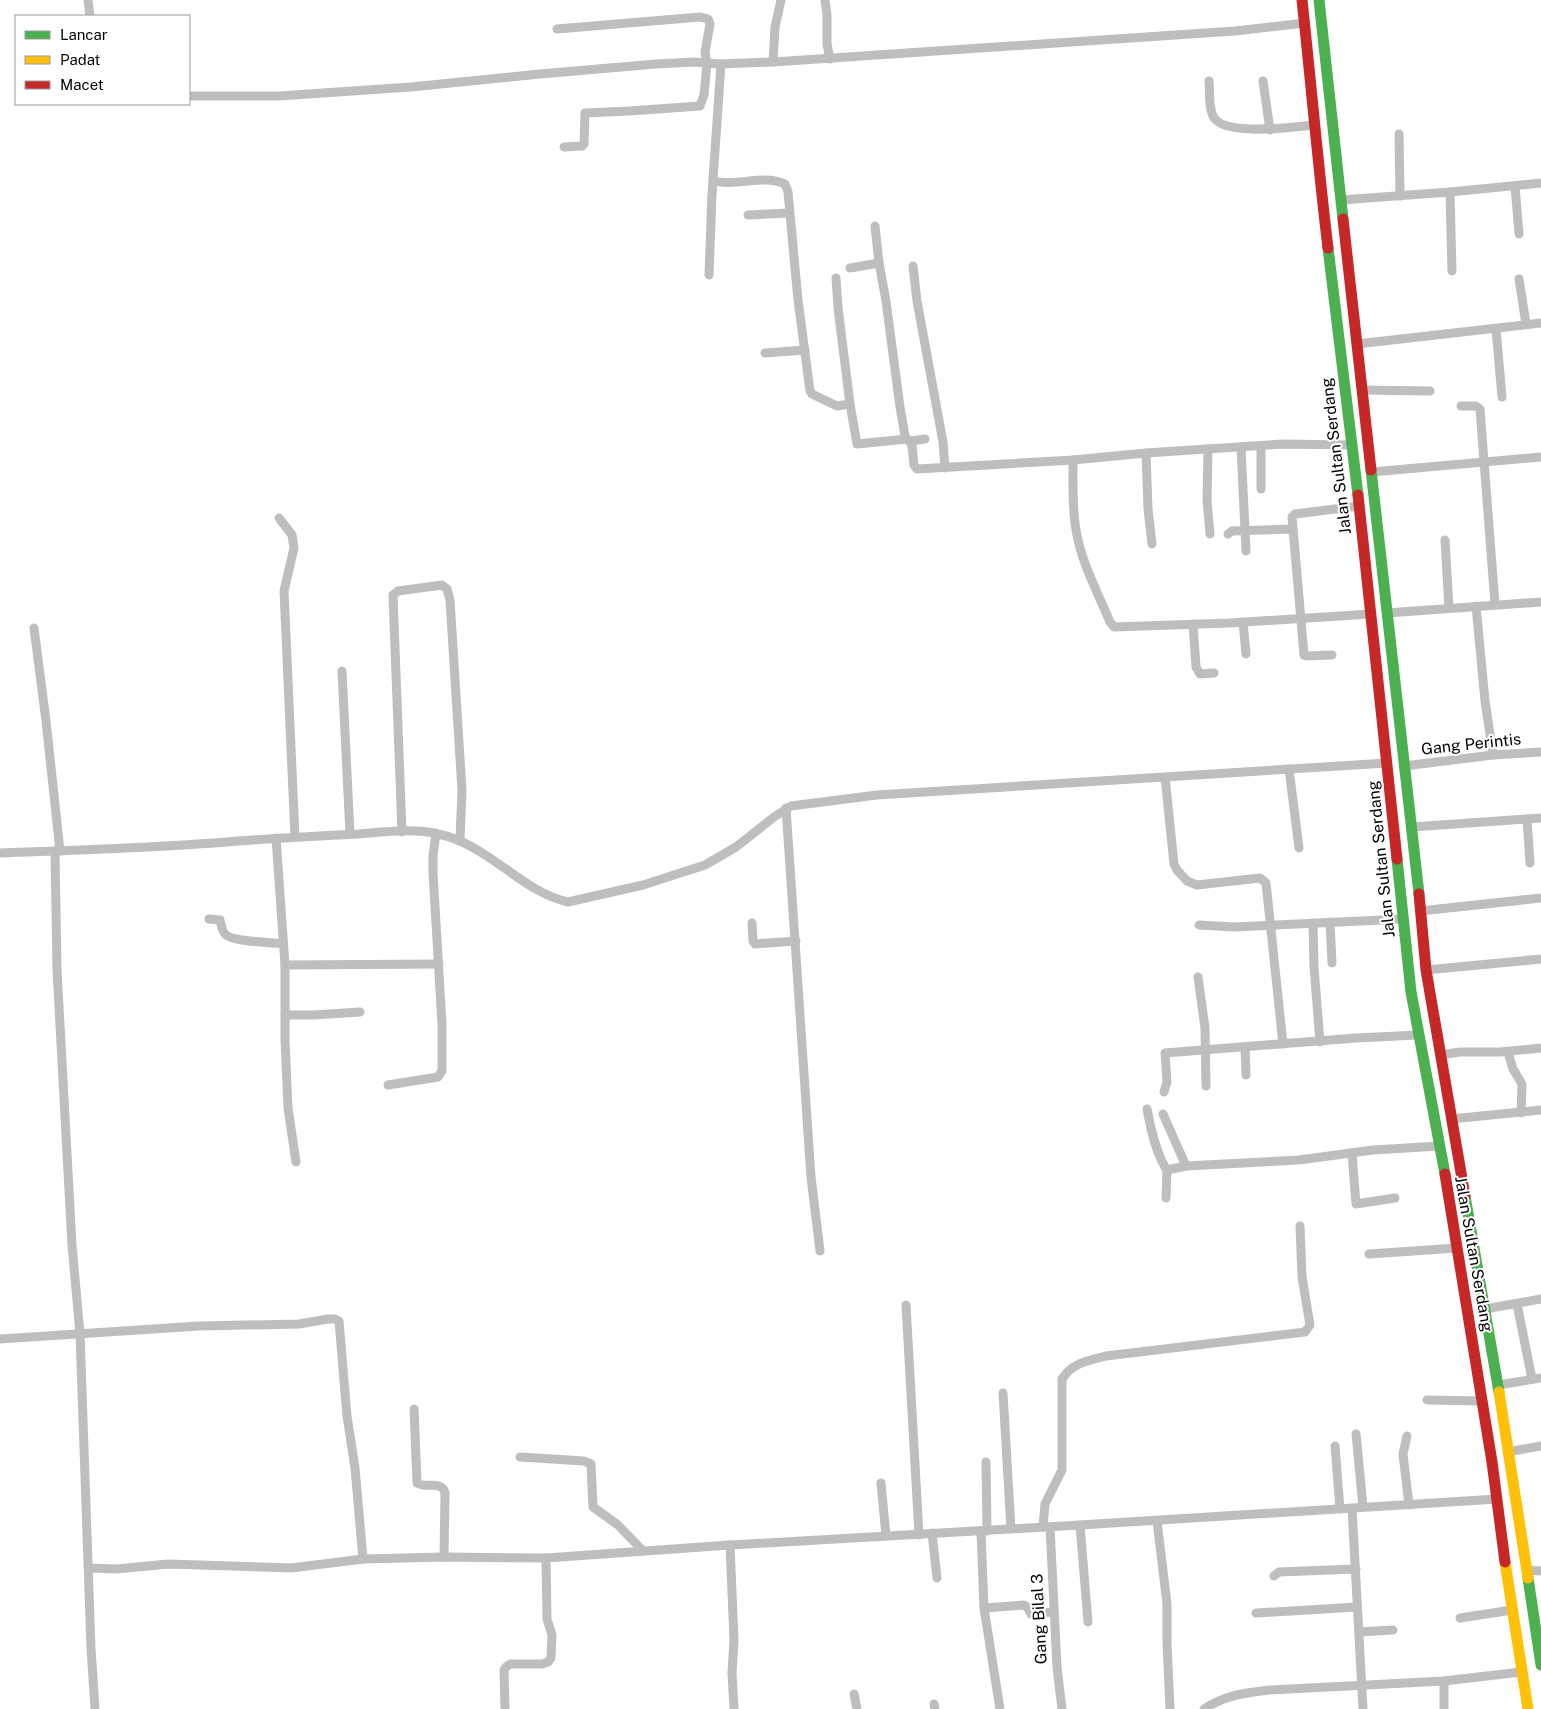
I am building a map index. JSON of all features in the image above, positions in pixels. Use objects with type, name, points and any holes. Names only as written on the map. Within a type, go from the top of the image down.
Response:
[{"type":"highway","name":"Jalan Sultan Serdang","points":[[1302,0],[1314,125],[1359,506],[1411,992],[1440,1146],[1471,1332],[1528,1709]]},
{"type":"highway","name":"Jalan Sultan Serdang","points":[[1320,0],[1356,344],[1412,827],[1426,970],[1450,1119],[1489,1329],[1541,1661]]},
{"type":"highway","points":[[1333,288],[1351,286]]},
{"type":"highway","points":[[1471,1332],[1489,1329]]},
{"type":"street","points":[[88,0],[90,15]]},
{"type":"street","points":[[773,62],[775,27],[781,0]]},
{"type":"street","points":[[825,0],[827,44],[830,59]]},
{"type":"street","points":[[557,29],[703,17],[708,19],[710,24],[705,52],[707,64],[704,95],[700,106],[585,112],[584,144],[582,146],[564,147]]},
{"type":"street","points":[[190,96],[279,96],[419,87],[656,64],[694,62],[721,64],[830,59],[1226,32],[1305,23]]},
{"type":"street","points":[[709,275],[721,64]]},
{"type":"street","points":[[1209,81],[1215,120],[1220,123],[1242,129],[1270,130],[1314,125]]},
{"type":"street","points":[[1263,82],[1270,130]]},
{"type":"street","points":[[1399,134],[1400,196]]},
{"type":"street","points":[[714,182],[765,181],[783,183],[788,192],[806,350],[806,366],[812,394],[837,406],[850,404]]},
{"type":"street","points":[[1341,200],[1541,183]]},
{"type":"street","points":[[1515,186],[1519,234]]},
{"type":"street","points":[[1450,192],[1452,271]]},
{"type":"street","points":[[748,215],[789,213]]},
{"type":"street","points":[[875,226],[895,373],[908,440],[916,468],[919,470],[1073,460],[1208,448],[1303,444],[1351,445]]},
{"type":"street","points":[[850,268],[879,263]]},
{"type":"street","points":[[913,266],[917,301],[943,442],[945,468]]},
{"type":"street","points":[[836,278],[850,404],[857,444],[925,438]]},
{"type":"street","points":[[1519,279],[1526,324]]},
{"type":"street","points":[[1356,344],[1541,323]]},
{"type":"street","points":[[1496,329],[1502,397]]},
{"type":"street","points":[[765,353],[806,350]]},
{"type":"street","points":[[1362,390],[1430,391]]},
{"type":"street","points":[[1461,406],[1476,406],[1480,408],[1495,604]]},
{"type":"street","points":[[1261,446],[1261,489]]},
{"type":"street","points":[[1241,447],[1246,551]]},
{"type":"street","points":[[1208,448],[1207,490],[1210,534]]},
{"type":"street","points":[[1146,453],[1148,509],[1152,544]]},
{"type":"street","points":[[1372,472],[1541,457]]},
{"type":"street","points":[[1073,460],[1076,532],[1087,565],[1110,622],[1114,627],[1243,622],[1370,614]]},
{"type":"street","points":[[1332,655],[1305,655],[1293,529],[1294,514],[1359,506]]},
{"type":"street","points":[[280,518],[292,535],[294,548],[284,591],[295,837]]},
{"type":"street","points":[[1228,534],[1232,531],[1293,529]]},
{"type":"street","points":[[1445,540],[1449,608]]},
{"type":"street","points":[[402,832],[393,595],[398,591],[442,585],[447,589],[450,600],[462,790],[460,840]]},
{"type":"street","points":[[1387,613],[1541,602]]},
{"type":"street","points":[[1476,606],[1485,701],[1493,755]]},
{"type":"street","points":[[1243,622],[1246,654]]},
{"type":"street","points":[[1193,624],[1196,667],[1200,674],[1214,674]]},
{"type":"street","points":[[34,628],[46,721],[58,851],[57,970],[72,1245],[80,1334],[91,1648],[95,1709]]},
{"type":"street","points":[[342,671],[350,834]]},
{"type":"street","name":"Gang Perintis","points":[[1404,766],[1493,755],[1541,752]]},
{"type":"street","points":[[0,853],[201,844],[350,834],[436,833],[460,840],[474,847],[543,893],[568,902],[643,885],[705,866],[730,851],[786,808],[796,805],[877,795],[1387,763]]},
{"type":"street","points":[[1289,769],[1299,848]]},
{"type":"street","points":[[1165,777],[1174,864],[1187,881],[1193,885],[1252,879],[1265,880],[1272,924],[1283,1044]]},
{"type":"street","points":[[786,808],[812,1177],[820,1251]]},
{"type":"street","points":[[1412,827],[1541,818]]},
{"type":"street","points":[[1527,819],[1530,863]]},
{"type":"street","points":[[388,1084],[435,1078],[442,1071],[442,1024],[433,873],[436,833]]},
{"type":"street","points":[[276,838],[285,965],[288,1108],[296,1162]]},
{"type":"street","points":[[1420,911],[1541,898]]},
{"type":"street","points":[[209,919],[220,920],[223,932],[228,936],[250,941],[283,944]]},
{"type":"street","points":[[1199,925],[1234,927],[1403,919]]},
{"type":"street","points":[[1330,922],[1332,963]]},
{"type":"street","points":[[752,923],[753,941],[755,944],[796,941]]},
{"type":"street","points":[[1313,923],[1320,1042]]},
{"type":"street","points":[[1426,970],[1541,959]]},
{"type":"street","points":[[285,965],[439,964]]},
{"type":"street","points":[[1198,977],[1205,1028],[1206,1086]]},
{"type":"street","points":[[285,1015],[313,1016],[360,1012]]},
{"type":"street","points":[[1164,1092],[1167,1082],[1165,1053],[1419,1035]]},
{"type":"street","points":[[1245,1048],[1246,1075]]},
{"type":"street","points":[[1440,1055],[1460,1052],[1508,1052],[1541,1048]]},
{"type":"street","points":[[1508,1052],[1513,1069],[1522,1084],[1521,1113]]},
{"type":"street","points":[[1147,1109],[1151,1130],[1168,1170],[1166,1198]]},
{"type":"street","points":[[1450,1119],[1541,1110]]},
{"type":"street","points":[[1163,1114],[1186,1166]]},
{"type":"street","points":[[1151,1130],[1168,1125]]},
{"type":"street","points":[[1168,1170],[1186,1166],[1299,1160],[1352,1153],[1440,1146]]},
{"type":"street","points":[[1352,1153],[1356,1204],[1395,1198]]},
{"type":"street","name":"Gang Bilal 3","points":[[1062,1709],[1057,1667],[1045,1504],[1062,1470],[1062,1378],[1067,1371],[1080,1363],[1106,1356],[1305,1332],[1310,1325],[1302,1277],[1300,1226]]},
{"type":"street","points":[[1369,1254],[1457,1248]]},
{"type":"street","points":[[1485,1309],[1541,1300]]},
{"type":"street","points":[[1498,1385],[1536,1378],[1518,1304]]},
{"type":"street","points":[[906,1305],[919,1534]]},
{"type":"street","points":[[0,1339],[199,1326],[299,1324],[328,1319],[339,1321],[347,1416],[355,1468],[363,1559]]},
{"type":"street","points":[[1003,1393],[1011,1529]]},
{"type":"street","points":[[1427,1400],[1482,1401]]},
{"type":"street","points":[[414,1409],[417,1483],[421,1486],[441,1486],[445,1489],[446,1493],[444,1557]]},
{"type":"street","points":[[1356,1434],[1363,1507]]},
{"type":"street","points":[[1407,1436],[1403,1454],[1409,1504]]},
{"type":"street","points":[[1334,1446],[1340,1509]]},
{"type":"street","points":[[1507,1452],[1541,1446]]},
{"type":"street","points":[[520,1457],[584,1461],[591,1464],[593,1507],[618,1525],[643,1550]]},
{"type":"street","points":[[986,1462],[984,1608],[1000,1709]]},
{"type":"street","points":[[881,1483],[886,1536]]},
{"type":"street","points":[[89,1568],[117,1569],[168,1564],[291,1568],[363,1559],[444,1557],[546,1558],[730,1544],[1080,1526],[1497,1499]]},
{"type":"street","points":[[1352,1508],[1363,1709]]},
{"type":"street","points":[[1157,1521],[1167,1604],[1166,1643],[1170,1709]]},
{"type":"street","points":[[1080,1526],[1088,1622]]},
{"type":"street","points":[[932,1533],[937,1578]]},
{"type":"street","points":[[730,1544],[734,1640],[732,1673],[734,1709]]},
{"type":"street","points":[[505,1709],[504,1677],[506,1667],[510,1664],[542,1664],[548,1662],[551,1658],[552,1635],[547,1619],[546,1558]]},
{"type":"street","points":[[1274,1576],[1279,1572],[1356,1569]]},
{"type":"street","points":[[1527,1570],[1541,1571]]},
{"type":"street","points":[[984,1608],[1024,1605],[1027,1606],[1030,1614],[1054,1612]]},
{"type":"street","points":[[1256,1613],[1357,1607]]},
{"type":"street","points":[[1460,1618],[1512,1610]]},
{"type":"street","points":[[1359,1632],[1393,1630]]},
{"type":"street","points":[[1204,1709],[1217,1700],[1251,1692],[1444,1681],[1521,1672]]},
{"type":"street","points":[[1444,1681],[1444,1709]]},
{"type":"street","points":[[854,1694],[857,1709]]},
{"type":"traffic: fast","points":[[1319,0],[1343,219]]},
{"type":"traffic: fast","points":[[1328,248],[1358,495]]},
{"type":"traffic: fast","points":[[1371,470],[1419,894]]},
{"type":"traffic: fast","points":[[1397,859],[1411,992],[1445,1174]]},
{"type":"traffic: fast","points":[[1465,1196],[1499,1392]]},
{"type":"traffic: fast","points":[[1528,1578],[1541,1665]]},
{"type":"traffic: slow","points":[[1499,1392],[1528,1578]]},
{"type":"traffic: slow","points":[[1505,1562],[1528,1709]]},
{"type":"traffic: jam","points":[[1302,0],[1328,248]]},
{"type":"traffic: jam","points":[[1343,219],[1371,470]]},
{"type":"traffic: jam","points":[[1358,495],[1397,859]]},
{"type":"traffic: jam","points":[[1419,894],[1426,970],[1465,1196]]},
{"type":"traffic: jam","points":[[1445,1174],[1492,1462],[1505,1562]]}]
